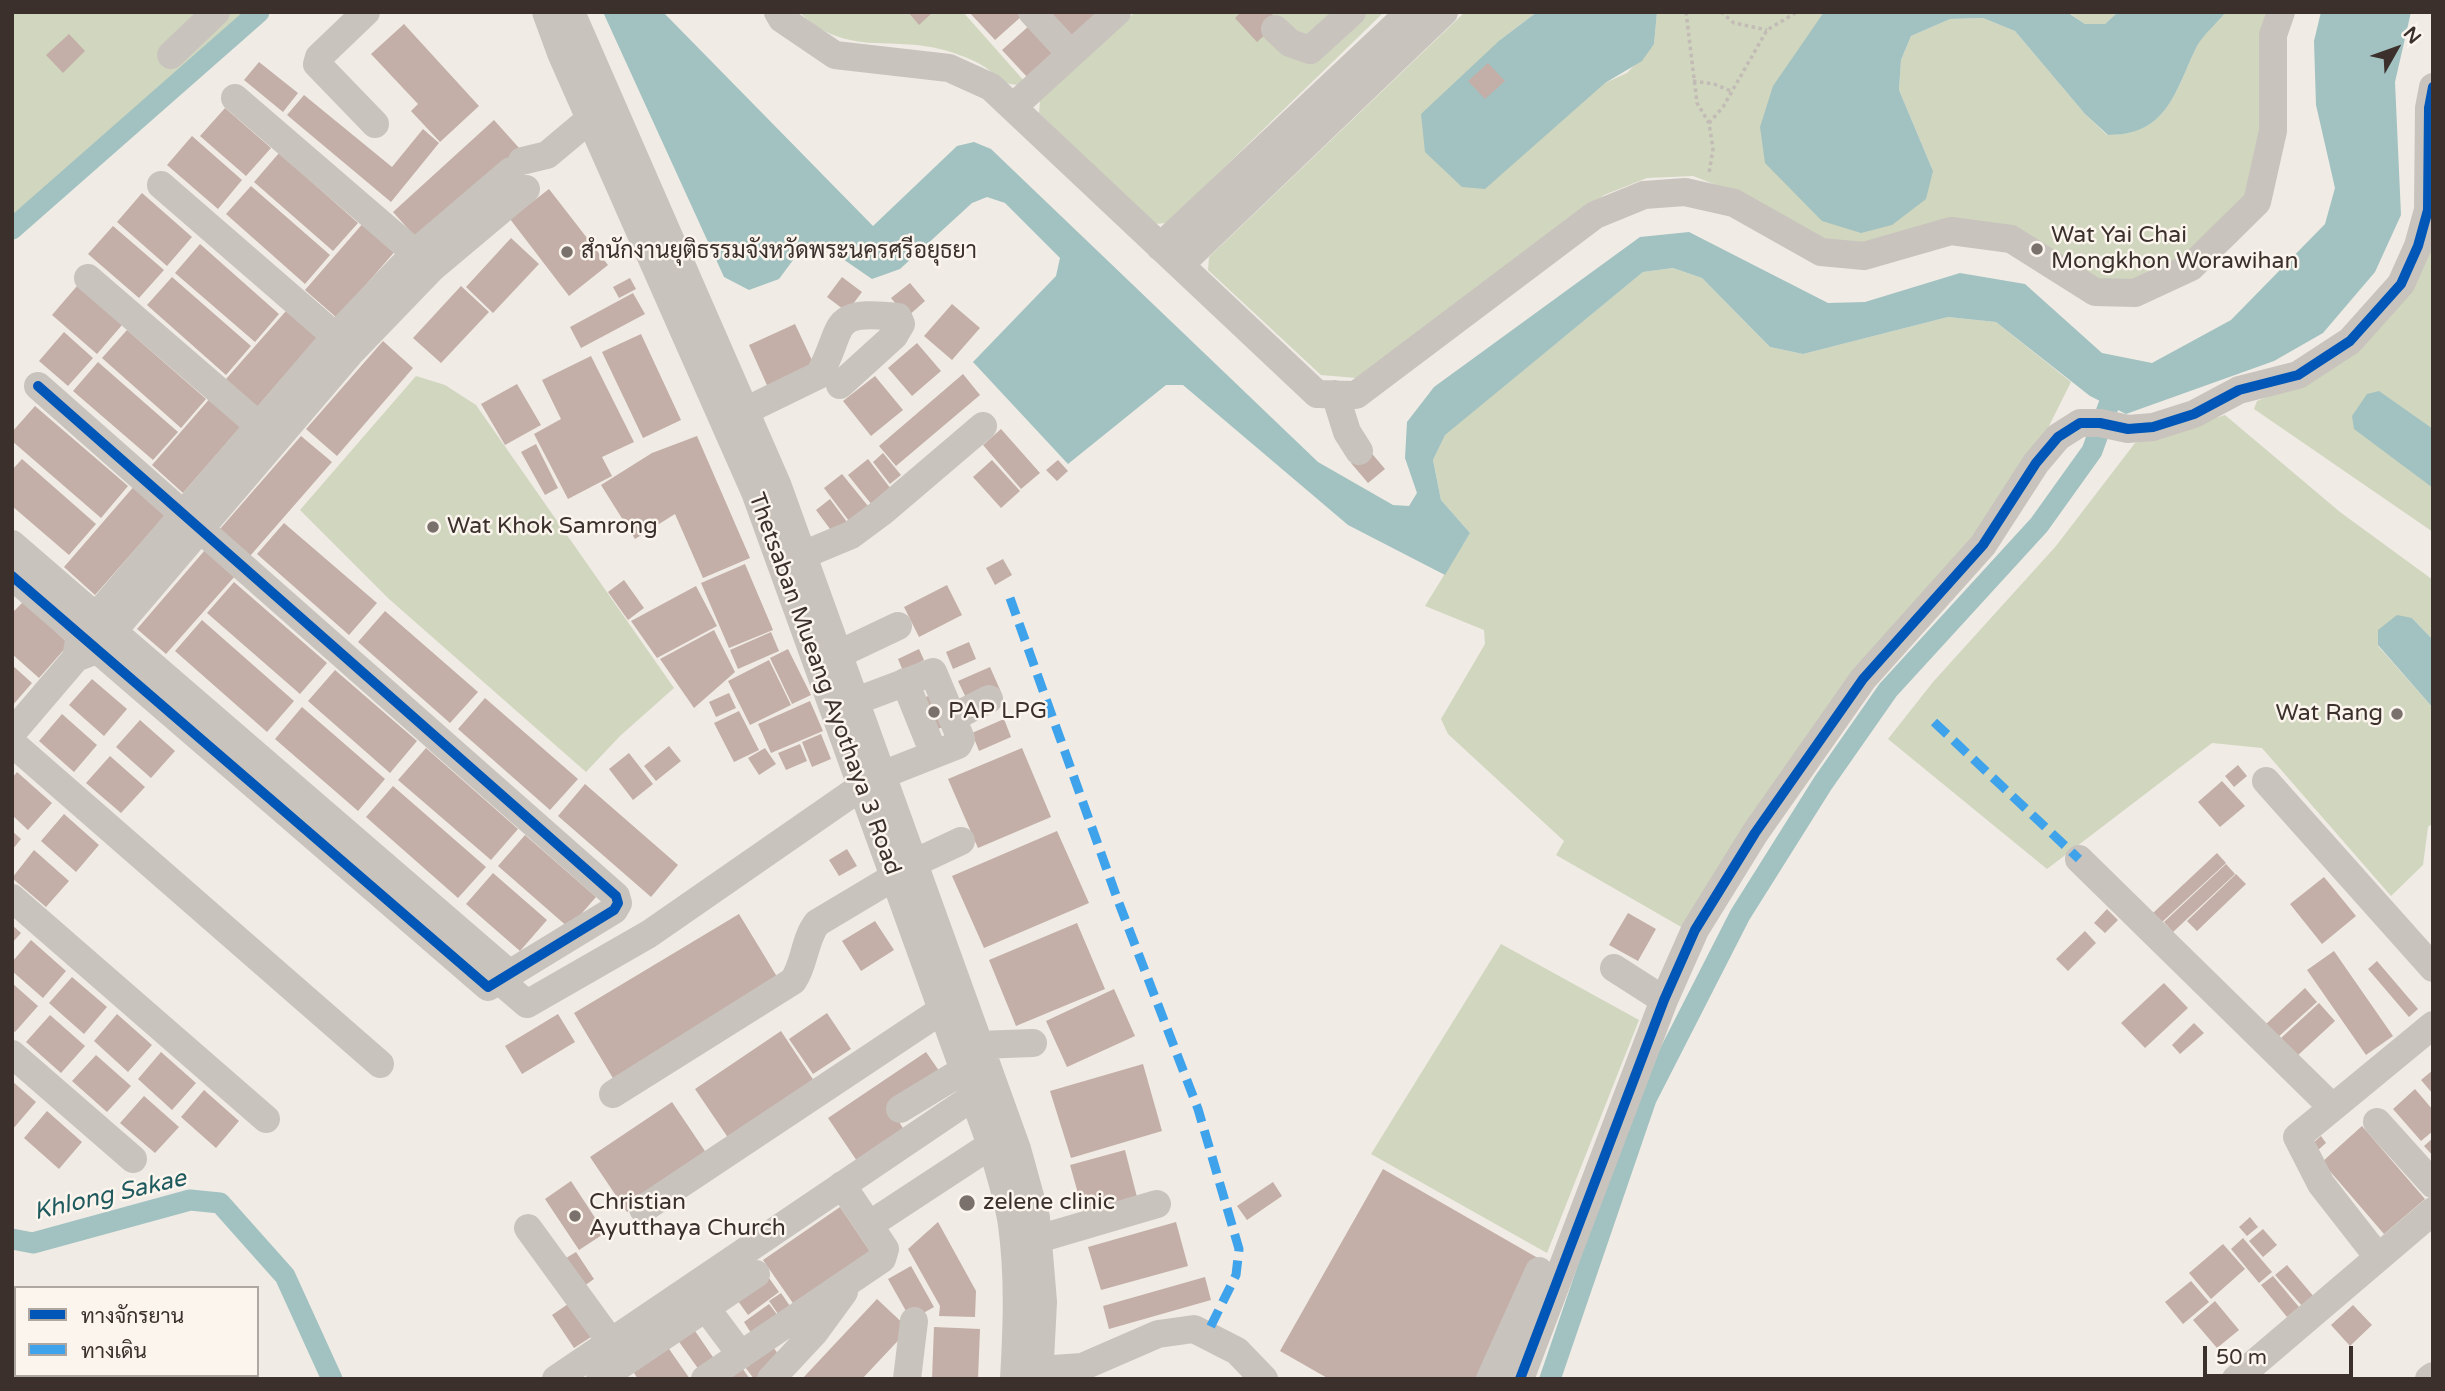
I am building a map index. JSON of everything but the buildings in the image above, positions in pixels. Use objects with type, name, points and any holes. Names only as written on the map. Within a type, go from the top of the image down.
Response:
[{"type":"street","points":[[171,55],[216,12]]},
{"type":"street","points":[[366,12],[319,57],[317,64],[375,124]]},
{"type":"street","name":"Thetsaban Mueang Ayothaya 3 Road","points":[[546,12],[590,119],[755,492],[868,771],[904,870],[979,1045],[1017,1149],[1036,1218],[1043,1301],[1031,1376]]},
{"type":"street","name":"Thetsaban Mueang Ayothaya 3 Road","points":[[571,12],[777,484],[856,701],[868,771]]},
{"type":"street","points":[[778,12],[782,19],[835,55],[949,68],[991,87],[1317,394],[1356,395],[1595,215],[1644,195],[1685,191],[1734,203],[1821,252],[1864,256],[1951,231],[2011,239],[2095,292],[2135,293],[2191,267],[2257,202],[2273,131],[2273,36],[2281,12]]},
{"type":"street","points":[[1032,12],[1071,54]]},
{"type":"street","points":[[1013,107],[1117,12]]},
{"type":"street","points":[[1275,29],[1299,48],[1310,50],[1352,12]]},
{"type":"street","points":[[1170,256],[1444,12]]},
{"type":"street","points":[[1170,256],[1395,17]]},
{"type":"street","points":[[1520,1379],[1664,1000],[1695,930],[1755,833],[1863,679],[1983,545],[2036,463],[2058,438],[2080,423],[2100,422],[2128,429],[2153,427],[2194,414],[2239,390],[2298,375],[2350,341],[2401,284],[2418,246],[2430,196],[2433,87]]},
{"type":"street","points":[[235,98],[424,260]]},
{"type":"street","points":[[12,733],[344,344],[424,260],[590,119]]},
{"type":"street","points":[[160,185],[344,344]]},
{"type":"street","points":[[88,278],[267,433]]},
{"type":"street","points":[[745,411],[813,379],[821,371],[838,327],[849,318],[869,317],[879,350],[840,385]]},
{"type":"street","points":[[38,386],[616,896],[618,903],[614,910],[505,977]]},
{"type":"street","points":[[1335,394],[1347,432],[1359,451]]},
{"type":"street","points":[[803,555],[851,535],[983,426]]},
{"type":"street","points":[[14,549],[43,587],[92,638],[181,707],[423,915],[505,977],[527,1004],[649,934],[868,771],[934,754],[960,742],[953,718],[933,672],[856,701]]},
{"type":"street","points":[[12,576],[43,587]]},
{"type":"street","points":[[839,654],[898,626]]},
{"type":"street","points":[[905,682],[934,754]]},
{"type":"street","points":[[953,718],[989,699]]},
{"type":"street","points":[[12,743],[380,1064]]},
{"type":"street","points":[[2266,781],[2433,968]]},
{"type":"street","points":[[613,1094],[793,981],[798,973],[810,932],[817,923],[904,870],[961,841]]},
{"type":"street","points":[[2079,859],[2332,1108]]},
{"type":"street","name":"Thetsaban Mueang Ayothaya 3 Road","points":[[904,870],[942,1010],[991,1145],[1012,1222],[1019,1301],[1031,1376]]},
{"type":"street","points":[[12,898],[266,1119]]},
{"type":"street","points":[[1614,968],[1664,1000]]},
{"type":"street","points":[[643,1209],[942,1010]]},
{"type":"street","points":[[2378,1257],[2321,1184],[2297,1137],[2433,1025]]},
{"type":"street","points":[[979,1045],[1033,1042]]},
{"type":"street","points":[[12,1055],[133,1159]]},
{"type":"street","points":[[900,1109],[964,1070]]},
{"type":"street","points":[[556,1379],[973,1097]]},
{"type":"street","points":[[2378,1122],[2433,1184]]},
{"type":"street","points":[[869,1225],[991,1145]]},
{"type":"street","points":[[705,1379],[882,1259],[885,1250],[842,1185]]},
{"type":"street","points":[[1038,1239],[1157,1205]]},
{"type":"street","points":[[2236,1379],[2378,1257],[2431,1216]]},
{"type":"street","points":[[528,1228],[611,1342]]},
{"type":"street","points":[[1490,1379],[1539,1271]]},
{"type":"street","points":[[600,1379],[756,1274]]},
{"type":"street","points":[[771,1379],[814,1333],[856,1276]]},
{"type":"street","points":[[706,1308],[741,1355]]},
{"type":"street","points":[[907,1379],[914,1321]]},
{"type":"street","points":[[1031,1376],[1082,1367],[1158,1334],[1194,1329],[1237,1351],[1264,1379]]},
{"type":"path","points":[[1686,12],[1697,103],[1709,122],[1713,149],[1704,196]]},
{"type":"path","points":[[1721,12],[1734,23],[1767,30]]},
{"type":"path","points":[[1709,122],[1732,92],[1767,30],[1797,12]]},
{"type":"path","points":[[1693,81],[1714,84],[1732,92]]},
{"type":"green space","points":[[12,12],[247,12],[12,217]]},
{"type":"green space","points":[[799,12],[963,12],[1025,82],[1021,85],[1007,83],[980,64],[944,50],[905,44],[869,43],[834,35]]},
{"type":"green space","points":[[1135,12],[1384,12],[1167,223],[1154,224],[1039,113],[1040,100]]},
{"type":"green space","points":[[1465,12],[1537,12],[1500,40],[1605,83],[1627,73],[1654,44],[1657,12],[1824,12],[1822,19],[1933,171],[1899,90],[1901,60],[1911,36],[1950,19],[1983,18],[2015,31],[2085,114],[2107,135],[2127,133],[2156,119],[2175,94],[2200,42],[2226,12],[2269,12],[2263,120],[2246,194],[2183,257],[2136,279],[2100,282],[2014,231],[1864,249],[1825,243],[1740,194],[1693,176],[1647,178],[1604,195],[1356,378],[1321,375],[1208,270],[1209,257]]},
{"type":"green space","points":[[2068,12],[2118,12],[2105,24],[2085,24]]},
{"type":"green space","points":[[2433,230],[2433,532],[2254,409],[2257,401],[2309,379]]},
{"type":"green space","points":[[1673,268],[1702,278],[1770,347],[1803,354],[1948,317],[1996,322],[2071,382],[2037,450],[1683,928],[1556,855],[1564,841],[1448,734],[1441,719],[1485,644],[1484,630],[1425,606],[1470,533],[1441,500],[1433,460],[1445,434],[1643,272]]},
{"type":"green space","points":[[416,376],[445,385],[476,405],[674,688],[620,736],[586,772],[389,599],[300,510]]},
{"type":"green space","points":[[2225,415],[2340,512],[2433,580],[2433,640],[2412,618],[2378,646],[2433,708],[2433,823],[2428,827],[2423,865],[2391,896],[2262,748],[2212,743],[2047,869],[1888,739],[1933,682],[2056,546],[2135,443]]},
{"type":"green space","points":[[1501,944],[1639,1020],[1547,1253],[1371,1154]]},
{"type":"water","points":[[603,12],[663,12],[873,226],[957,146],[974,142],[991,149],[1318,462],[1393,505],[1409,506],[1417,493],[1405,458],[1407,422],[1434,387],[1640,237],[1689,232],[1828,303],[1865,302],[1960,273],[2025,284],[2102,353],[2152,363],[2231,320],[2325,224],[2335,188],[2316,105],[2314,41],[2321,12],[2411,12],[2395,82],[2401,215],[2375,272],[2323,333],[2274,361],[2126,414],[2090,396],[1996,322],[1948,317],[1803,354],[1770,347],[1702,278],[1673,268],[1643,272],[1445,435],[1433,460],[1441,500],[1470,533],[1445,575],[1348,525],[1183,385],[1166,385],[1068,464],[973,362],[1056,276],[1060,258],[1005,203],[987,197],[972,203],[900,269],[872,279],[824,246],[799,252],[779,279],[749,290],[724,277]]},
{"type":"water","points":[[1537,12],[1657,12],[1654,44],[1642,61],[1605,83],[1485,189],[1462,187],[1425,152],[1421,114],[1500,40]]},
{"type":"water","points":[[1824,12],[2067,12],[2085,24],[2105,24],[2118,12],[2226,12],[2197,46],[2175,94],[2157,119],[2128,133],[2108,135],[2085,114],[2015,31],[1983,18],[1950,19],[1911,36],[1901,60],[1899,90],[1933,171],[1926,199],[1892,225],[1861,233],[1822,221],[1765,163],[1760,127],[1773,86]]},
{"type":"water","points":[[2379,391],[2433,429],[2433,488],[2354,429],[2352,416],[2367,394]]},
{"type":"water","points":[[2397,615],[2412,618],[2433,640],[2433,708],[2378,645],[2378,630]]},
{"type":"waterway","points":[[12,229],[259,12]]},
{"type":"waterway","points":[[1550,1379],[1646,1099],[1740,915],[1823,783],[1888,690],[2039,525],[2092,451],[2116,385]]},
{"type":"waterway","name":"Khlong Sakae","points":[[12,1239],[33,1243],[190,1200],[220,1203],[285,1276],[332,1379]]},
{"type":"marked path","points":[[1010,598],[1117,898],[1198,1109],[1239,1249],[1236,1275],[1207,1334]]},
{"type":"marked path","points":[[1934,722],[2079,859]]},
{"type":"cycle path","points":[[1520,1379],[1664,1000],[1695,930],[1755,833],[1863,679],[1983,545],[2036,463],[2058,437],[2080,423],[2100,423],[2128,429],[2153,427],[2194,414],[2239,390],[2298,375],[2350,341],[2401,284],[2418,246],[2428,210],[2429,108],[2433,87]]},
{"type":"cycle path","points":[[12,576],[488,987],[614,910],[618,903],[616,896],[38,386]]},
{"type":"place","name":"Wat Yai Chai Mongkhon Worawihan","points":[[2037,249]]},
{"type":"place","name":"สำนักงานยุติธรรมจังหวัดพระนครศรีอยุธยา","points":[[567,252]]},
{"type":"place","name":"Wat Khok Samrong","points":[[433,527]]},
{"type":"place","name":"PAP LPG","points":[[934,712]]},
{"type":"place","name":"Wat Rang","points":[[2397,714]]},
{"type":"place","name":"zelene clinic","points":[[967,1203]]},
{"type":"place","name":"Christian Ayutthaya Church","points":[[575,1216]]}]
